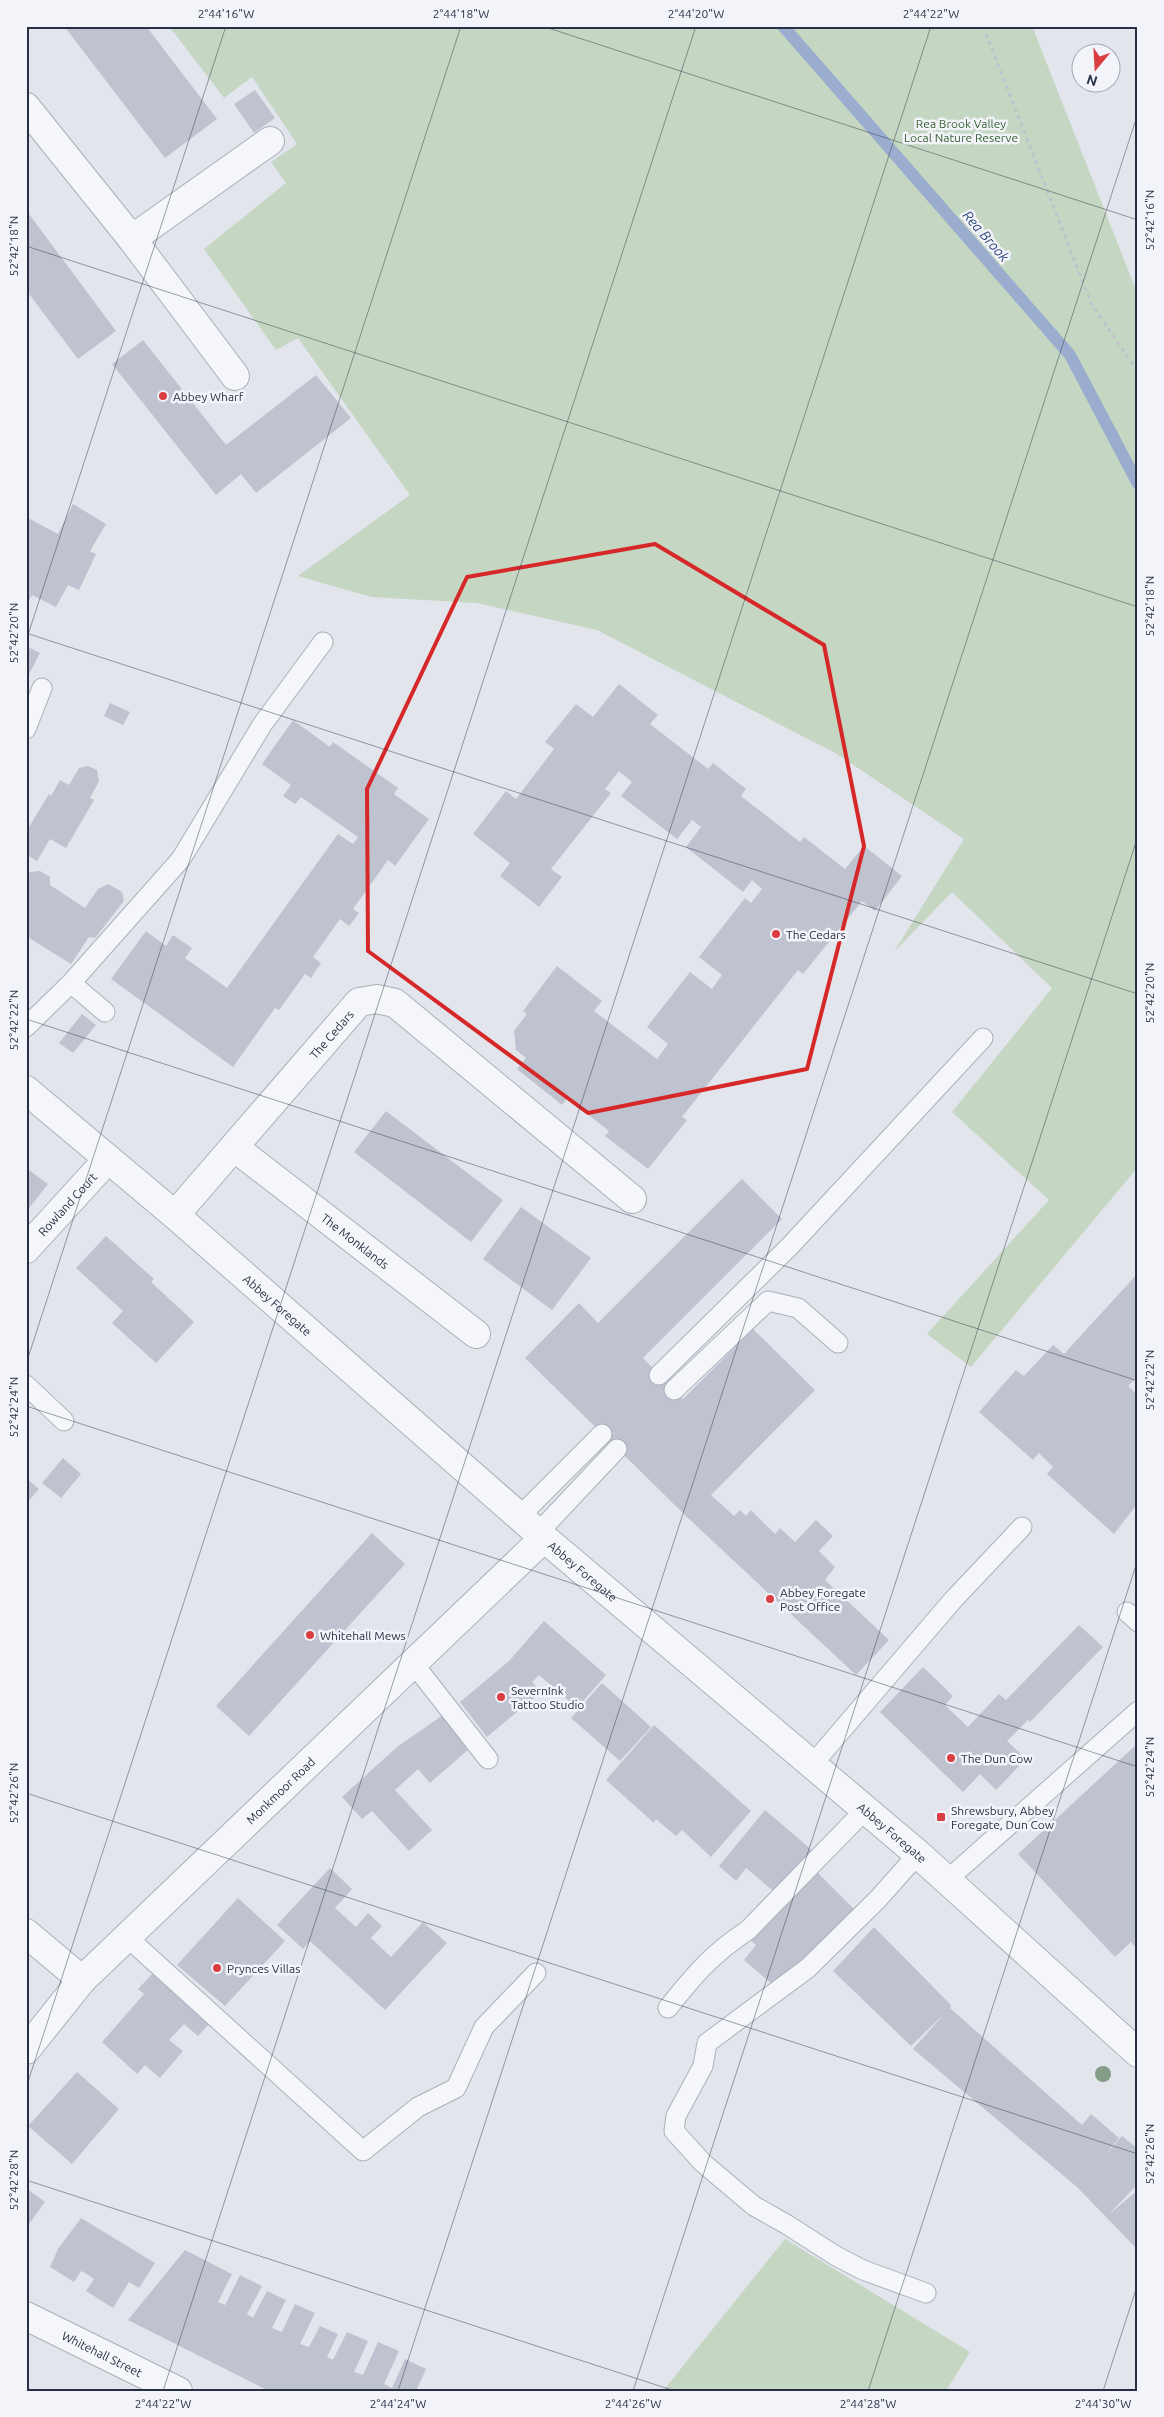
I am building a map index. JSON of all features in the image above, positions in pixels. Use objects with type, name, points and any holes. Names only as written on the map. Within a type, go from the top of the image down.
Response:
[{"type":"street","points":[[26,107],[132,239],[235,376]]},
{"type":"street","points":[[132,239],[270,141]]},
{"type":"street","name":"The Cedars","points":[[175,1215],[235,1148],[359,1002],[378,999],[396,1004],[632,1199]]},
{"type":"street","name":"Abbey Foregate","points":[[26,1090],[175,1215],[534,1529],[918,1854],[1138,2053]]},
{"type":"street","name":"The Monklands","points":[[235,1148],[476,1334]]},
{"type":"street","name":"Rowland Court","points":[[26,1249],[108,1159]]},
{"type":"street","name":"Monkmoor Road","points":[[26,2050],[82,1980],[413,1663],[534,1529]]},
{"type":"street","points":[[26,1932],[82,1980]]},
{"type":"street","name":"Whitehall Street","points":[[26,2316],[178,2391]]},
{"type":"lane","points":[[26,1027],[70,983],[181,859],[262,726],[323,642]]},
{"type":"lane","points":[[26,729],[42,688]]},
{"type":"lane","points":[[70,983],[105,1012]]},
{"type":"lane","points":[[660,1376],[790,1246],[983,1038]]},
{"type":"lane","points":[[674,1390],[768,1300],[798,1308],[838,1343]]},
{"type":"lane","points":[[26,1385],[64,1421]]},
{"type":"lane","points":[[534,1529],[602,1434]]},
{"type":"lane","points":[[534,1529],[617,1449]]},
{"type":"lane","points":[[812,1765],[953,1600],[1022,1527]]},
{"type":"lane","points":[[413,1663],[488,1759]]},
{"type":"lane","points":[[946,1880],[1138,1711]]},
{"type":"lane","points":[[668,2008],[698,1969],[727,1944],[748,1930],[866,1809]]},
{"type":"lane","points":[[918,1854],[878,1899],[808,1968],[707,2042],[702,2066],[676,2116],[674,2131],[703,2163],[754,2206],[842,2260],[863,2270],[926,2293]]},
{"type":"lane","points":[[127,1937],[364,2151],[418,2107],[456,2088],[484,2027],[536,1972]]},
{"type":"path","points":[[983,26],[1091,303],[1138,372]]},
{"type":"highlighted area","points":[[655,544],[824,645],[864,846],[807,1069],[588,1113],[368,951],[367,789],[467,577]]},
{"type":"green space","name":"Rea Brook Valley Local Nature Reserve","points":[[169,26],[1032,26],[1138,295],[1138,1167],[971,1367],[927,1334],[1049,1200],[952,1112],[1052,988],[952,892],[894,952],[964,839],[837,754],[597,630],[477,603],[371,597],[298,576],[410,495],[298,338],[276,350],[204,249],[286,183],[271,162],[297,144],[252,77],[224,98]]},
{"type":"green space","points":[[785,2239],[970,2352],[946,2391],[663,2391]]},
{"type":"building","points":[[64,26],[146,26],[217,119],[165,158]]},
{"type":"building","points":[[255,90],[275,118],[254,133],[234,104]]},
{"type":"building","points":[[26,210],[116,331],[78,359],[26,290]]},
{"type":"building","name":"Abbey Wharf","points":[[143,340],[226,445],[316,375],[351,418],[256,493],[241,474],[216,495],[112,364]]},
{"type":"building","points":[[73,504],[106,524],[90,551],[96,554],[79,590],[68,585],[56,607],[32,595],[26,606],[26,517],[58,534]]},
{"type":"building","points":[[26,646],[40,653],[26,680]]},
{"type":"building","name":"The Cedars","points":[[619,684],[658,715],[650,724],[708,769],[713,763],[746,789],[741,796],[800,842],[804,837],[845,869],[864,846],[902,876],[875,911],[862,901],[803,974],[798,970],[682,1117],[687,1120],[648,1169],[605,1136],[609,1131],[567,1098],[562,1105],[517,1069],[526,1058],[516,1050],[514,1031],[527,1014],[523,1011],[557,966],[602,1001],[594,1011],[657,1059],[668,1044],[647,1027],[690,972],[712,989],[722,975],[699,957],[745,898],[751,903],[762,889],[752,880],[743,892],[686,847],[701,827],[692,820],[677,839],[621,796],[632,782],[619,771],[605,789],[611,793],[551,869],[562,877],[539,907],[500,876],[510,863],[473,834],[506,791],[516,799],[554,749],[545,742],[576,704],[593,717]]},
{"type":"building","points":[[110,703],[130,712],[123,725],[104,716]]},
{"type":"building","points":[[293,720],[330,747],[333,742],[398,788],[394,794],[429,819],[395,866],[388,860],[353,909],[359,913],[349,926],[340,919],[313,957],[321,963],[311,978],[305,974],[279,1010],[275,1008],[233,1067],[111,979],[146,931],[166,946],[173,935],[192,948],[185,958],[227,988],[338,834],[353,844],[358,837],[301,797],[295,804],[283,796],[291,785],[262,764]]},
{"type":"building","points":[[88,766],[97,770],[99,781],[90,798],[94,800],[66,848],[50,839],[37,861],[26,854],[26,832],[49,794],[51,796],[60,780],[69,785],[79,768]]},
{"type":"building","points":[[40,871],[50,877],[50,885],[85,908],[98,889],[108,884],[122,892],[124,901],[95,938],[89,937],[71,964],[26,936],[26,879],[30,872]]},
{"type":"building","points":[[82,1014],[96,1025],[73,1053],[59,1043]]},
{"type":"building","points":[[386,1111],[503,1200],[471,1242],[354,1152]]},
{"type":"building","points":[[26,1168],[48,1184],[26,1212]]},
{"type":"building","points":[[742,1179],[782,1219],[643,1358],[683,1399],[753,1329],[815,1390],[711,1495],[734,1516],[740,1510],[746,1516],[751,1510],[775,1534],[780,1528],[795,1542],[816,1520],[833,1536],[819,1551],[835,1567],[825,1580],[889,1640],[856,1675],[688,1518],[525,1358],[579,1303],[598,1323]]},
{"type":"building","points":[[521,1207],[591,1258],[552,1310],[483,1259]]},
{"type":"building","points":[[106,1236],[154,1279],[151,1282],[194,1322],[156,1363],[112,1323],[123,1311],[76,1268]]},
{"type":"building","points":[[1138,1273],[1138,1376],[1128,1386],[1138,1395],[1138,1503],[1114,1534],[1047,1474],[1053,1467],[1039,1453],[1033,1460],[979,1412],[1016,1370],[1024,1376],[1053,1345],[1064,1354]]},
{"type":"building","points":[[63,1458],[81,1474],[61,1498],[42,1483]]},
{"type":"building","points":[[26,1478],[39,1489],[26,1504]]},
{"type":"building","name":"Whitehall Mews","points":[[372,1533],[405,1564],[249,1736],[216,1706]]},
{"type":"building","points":[[544,1621],[606,1675],[577,1708],[539,1675],[532,1682],[541,1692],[487,1737],[460,1702],[509,1661]]},
{"type":"building","points":[[1079,1625],[1103,1647],[1030,1722],[1028,1720],[1007,1741],[1026,1759],[996,1790],[980,1774],[963,1792],[880,1712],[923,1667],[953,1696],[945,1705],[968,1727],[999,1694],[1006,1700]]},
{"type":"building","points":[[602,1683],[651,1727],[620,1761],[571,1718]]},
{"type":"building","points":[[443,1715],[469,1749],[430,1783],[418,1769],[395,1790],[432,1830],[409,1851],[372,1811],[362,1819],[342,1797],[397,1747]]},
{"type":"building","points":[[654,1725],[751,1811],[711,1857],[682,1830],[676,1836],[656,1819],[654,1823],[606,1780]]},
{"type":"building","points":[[1138,1743],[1138,1950],[1131,1942],[1115,1957],[1018,1854]]},
{"type":"building","points":[[765,1810],[813,1851],[777,1894],[746,1868],[736,1881],[719,1866]]},
{"type":"building","points":[[330,1868],[352,1889],[335,1908],[356,1927],[368,1913],[382,1926],[371,1938],[391,1957],[423,1922],[447,1943],[385,2010],[310,1941],[303,1949],[277,1925]]},
{"type":"building","points":[[815,1870],[856,1911],[773,1985],[744,1960],[756,1945],[750,1940]]},
{"type":"building","points":[[238,1898],[285,1941],[225,2006],[177,1965]]},
{"type":"building","points":[[874,1927],[951,2005],[950,2008],[1082,2125],[1091,2114],[1119,2138],[1101,2160],[1122,2136],[1138,2149],[1138,2184],[1108,2215],[1138,2190],[1138,2250],[1077,2187],[913,2049],[946,2012],[911,2046],[833,1971]]},
{"type":"building","points":[[155,1971],[211,2022],[198,2036],[184,2024],[169,2040],[183,2051],[160,2078],[145,2065],[137,2074],[102,2042],[144,1994],[138,1989]]},
{"type":"building","points":[[77,2072],[119,2109],[72,2164],[28,2126]]},
{"type":"building","points":[[26,2188],[45,2202],[26,2228]]},
{"type":"building","points":[[81,2218],[155,2263],[139,2288],[129,2282],[113,2308],[86,2291],[94,2279],[90,2276],[81,2271],[74,2282],[50,2267],[58,2249]]},
{"type":"building","points":[[185,2250],[232,2274],[218,2302],[225,2305],[240,2275],[262,2286],[247,2314],[253,2318],[267,2291],[286,2300],[272,2328],[282,2332],[295,2304],[315,2313],[300,2344],[309,2347],[320,2326],[338,2334],[327,2357],[333,2360],[347,2332],[368,2341],[354,2372],[363,2375],[378,2342],[399,2351],[384,2384],[392,2388],[405,2359],[426,2369],[416,2391],[269,2391],[128,2320]]},
{"type":"waterway","name":"Rea Brook","points":[[783,26],[1070,355],[1138,484]]},
{"type":"place","name":"Abbey Wharf","points":[[163,396]]},
{"type":"place","name":"The Cedars","points":[[776,934]]},
{"type":"place","name":"Abbey Foregate Post Office","points":[[770,1599]]},
{"type":"place","name":"Whitehall Mews","points":[[310,1635]]},
{"type":"place","name":"SevernInk Tattoo Studio","points":[[501,1697]]},
{"type":"place","name":"The Dun Cow","points":[[951,1758]]},
{"type":"place","name":"Shrewsbury, Abbey Foregate, Dun Cow","points":[[941,1817]]},
{"type":"place","name":"Prynces Villas","points":[[217,1968]]}]
